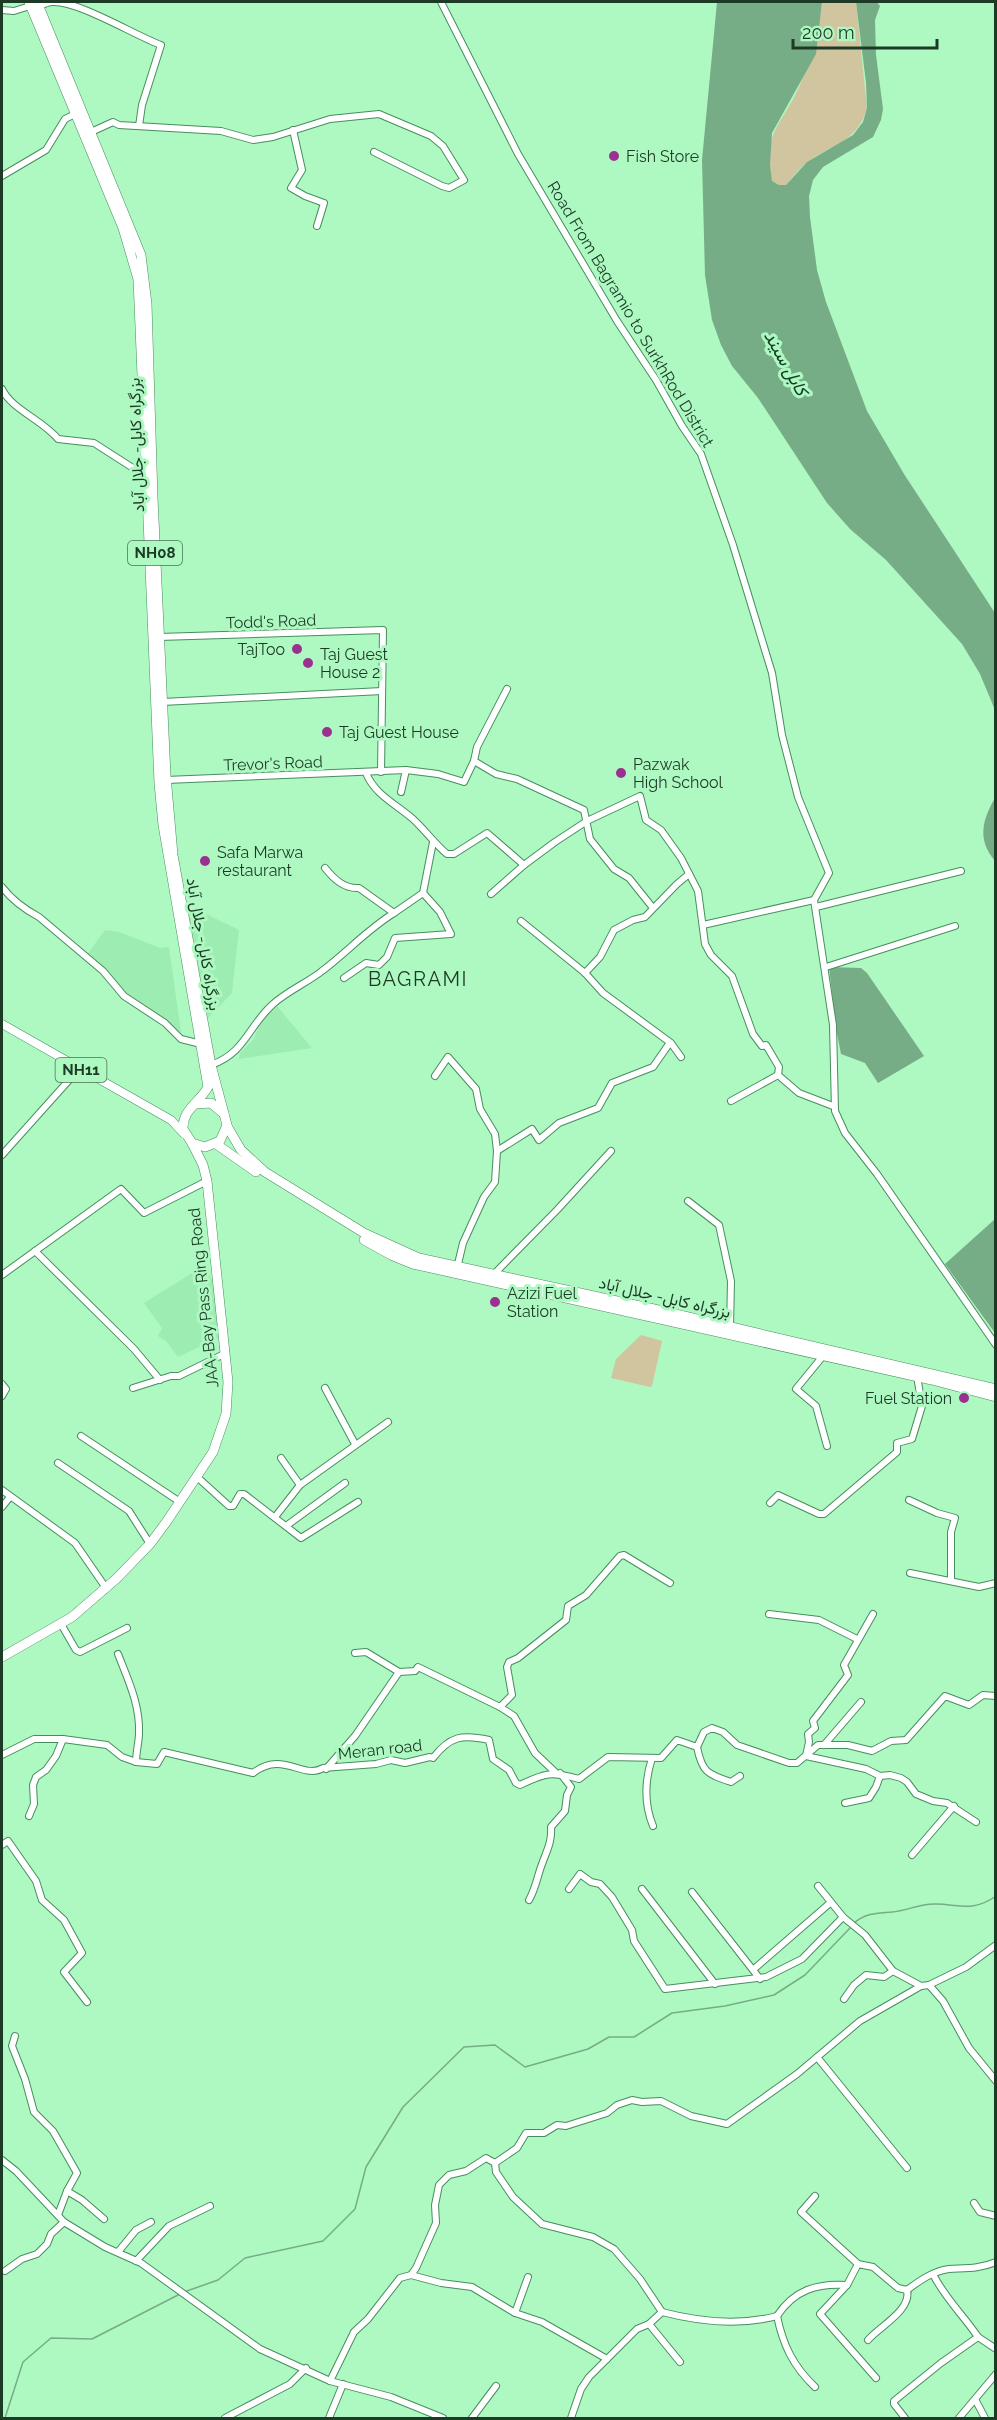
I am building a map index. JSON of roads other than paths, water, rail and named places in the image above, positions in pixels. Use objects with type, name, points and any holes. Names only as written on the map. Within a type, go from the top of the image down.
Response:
[{"type":"highway","name":"بزرگراه کابل- جلال آباد","points":[[34,4],[79,112],[123,228],[138,279],[162,814],[208,1087],[196,1104],[186,1112]]},
{"type":"highway","name":"بزرگراه کابل- جلال آباد","points":[[79,112],[91,132],[141,255],[147,304],[162,702],[173,855],[211,1065],[226,1122]]},
{"type":"highway","name":"بزرگراه کابل- جلال آباد","points":[[196,1104],[204,1102],[218,1107],[235,1142],[251,1160],[299,1197]]},
{"type":"highway","points":[[186,1112],[182,1123],[185,1134],[192,1143]]},
{"type":"highway","points":[[203,1165],[214,1145],[223,1137],[226,1122]]},
{"type":"highway","name":"بزرگراه کابل- جلال آباد","points":[[192,1143],[198,1146],[214,1145],[299,1197],[373,1238],[402,1252],[457,1271],[725,1329],[960,1384],[996,1397]]},
{"type":"highway","name":"JAA-Bay Pass Ring Road","points":[[2,1657],[61,1624],[105,1587],[150,1544],[213,1452],[226,1414],[228,1382],[207,1181],[203,1165],[192,1143]]},
{"type":"highway","name":"بزرگراه کابل- جلال آباد","points":[[457,1271],[494,1274],[653,1313]]},
{"type":"highway","name":"بزرگراه کابل- جلال آباد","points":[[805,1348],[823,1356],[917,1376],[996,1389]]},
{"type":"main road","name":"NH11","points":[[2,1024],[162,1115],[179,1126],[185,1134]]},
{"type":"main road","points":[[162,1115],[171,1116],[186,1112]]},
{"type":"street","points":[[2,10],[14,11],[34,4],[52,2],[84,8],[136,35],[161,45],[142,105],[139,126]]},
{"type":"street","name":"Road From Bagramio to SurkhRod District","points":[[441,2],[518,154],[617,321],[701,454],[733,545],[772,673],[782,735],[798,798],[829,873],[815,904]]},
{"type":"street","points":[[2,176],[46,150],[65,118],[79,112]]},
{"type":"street","points":[[91,132],[113,122],[119,125],[221,131],[253,140],[273,137],[330,119],[379,114],[431,136],[442,146],[464,180],[449,188],[442,186],[374,152]]},
{"type":"street","points":[[293,130],[302,170],[291,188],[324,203],[317,226]]},
{"type":"street","points":[[2,389],[4,401],[52,431],[58,440],[94,443],[147,477]]},
{"type":"street","name":"Todd's Road","points":[[159,637],[383,630],[382,691]]},
{"type":"street","points":[[507,689],[481,739],[474,761],[496,774],[517,779],[584,810],[590,839],[614,869],[629,878],[652,908]]},
{"type":"street","points":[[162,702],[382,691],[381,772]]},
{"type":"street","name":"Trevor's Road","points":[[166,780],[406,770],[438,774],[464,782],[474,761]]},
{"type":"street","points":[[401,792],[406,770]]},
{"type":"street","points":[[366,773],[370,783],[380,794],[415,821],[433,842],[450,855],[487,833],[524,865]]},
{"type":"street","points":[[491,894],[524,865],[587,821],[640,796],[646,819],[661,830],[681,858],[698,891],[705,944],[711,955],[732,976],[753,1034],[762,1046],[766,1046],[779,1067],[778,1074]]},
{"type":"street","points":[[211,1065],[227,1059],[243,1044],[257,1021],[273,1004],[322,972],[379,922],[423,893],[433,842]]},
{"type":"street","points":[[325,868],[336,880],[352,888],[359,888],[394,913]]},
{"type":"street","points":[[703,925],[815,904],[961,871]]},
{"type":"street","points":[[585,973],[600,957],[614,930],[633,920],[645,917],[689,874]]},
{"type":"street","points":[[2,887],[11,898],[39,917],[103,972],[124,996],[165,1023],[181,1039],[202,1044]]},
{"type":"street","points":[[344,978],[366,963],[379,964],[387,957],[395,939],[451,934],[440,912],[423,893]]},
{"type":"street","points":[[815,904],[826,967],[834,1038],[833,1106],[845,1133],[877,1174],[996,1345]]},
{"type":"street","points":[[521,921],[585,973],[603,993],[669,1044],[671,1043],[681,1057]]},
{"type":"street","points":[[826,967],[955,926]]},
{"type":"street","points":[[497,1151],[532,1128],[539,1140],[559,1123],[598,1108],[612,1083],[653,1067],[669,1044]]},
{"type":"street","points":[[435,1076],[448,1057],[476,1089],[480,1108],[495,1134],[497,1151],[495,1182],[484,1197],[463,1243],[457,1271]]},
{"type":"street","points":[[2,1155],[79,1069]]},
{"type":"street","points":[[731,1101],[778,1074]]},
{"type":"street","points":[[778,1074],[799,1094],[833,1106]]},
{"type":"street","points":[[494,1274],[611,1151]]},
{"type":"street","points":[[2,1273],[122,1188],[144,1214],[207,1181]]},
{"type":"street","points":[[688,1201],[719,1225],[732,1281],[725,1329]]},
{"type":"street","points":[[35,1251],[134,1349],[160,1380]]},
{"type":"street","points":[[133,1388],[171,1376],[179,1377],[226,1353]]},
{"type":"street","points":[[823,1356],[796,1389],[816,1406],[827,1446]]},
{"type":"street","points":[[770,1503],[778,1495],[819,1514],[824,1514],[897,1452],[897,1443],[912,1439],[922,1406],[917,1376]]},
{"type":"street","points":[[2,1384],[6,1389],[2,1396]]},
{"type":"street","points":[[326,1388],[355,1444]]},
{"type":"street","points":[[275,1517],[300,1485],[388,1422]]},
{"type":"street","points":[[81,1436],[180,1502]]},
{"type":"street","points":[[281,1458],[300,1485]]},
{"type":"street","points":[[58,1463],[129,1511],[150,1544]]},
{"type":"street","points":[[196,1476],[229,1506],[233,1506],[239,1496],[244,1494],[286,1527],[303,1537],[358,1502]]},
{"type":"street","points":[[286,1527],[345,1483]]},
{"type":"street","points":[[2,1490],[75,1543],[105,1587]]},
{"type":"street","points":[[2,1507],[10,1497]]},
{"type":"street","points":[[909,1500],[937,1513],[955,1518],[951,1543],[951,1581]]},
{"type":"street","points":[[500,1707],[512,1695],[508,1662],[518,1658],[566,1620],[568,1606],[586,1595],[621,1556],[624,1555],[670,1583]]},
{"type":"street","points":[[910,1573],[979,1587],[996,1583]]},
{"type":"street","points":[[769,1614],[819,1620],[857,1639]]},
{"type":"street","points":[[806,1756],[810,1742],[808,1734],[815,1728],[813,1721],[848,1675],[844,1665],[873,1614]]},
{"type":"street","points":[[61,1624],[76,1650],[80,1652],[127,1628]]},
{"type":"street","points":[[355,1653],[366,1652],[399,1672],[415,1671],[418,1667],[500,1707],[514,1716],[535,1753],[572,1787],[567,1796],[565,1811],[551,1827],[552,1840],[541,1866],[537,1886],[529,1900]]},
{"type":"street","points":[[2,1755],[34,1739],[63,1738],[107,1745],[122,1757],[136,1762],[140,1735],[137,1701],[118,1654]]},
{"type":"street","points":[[326,1769],[356,1736],[399,1672]]},
{"type":"street","points":[[740,1776],[731,1782],[707,1773],[700,1762],[697,1746],[706,1730],[718,1728],[737,1746],[771,1759],[793,1764],[798,1763],[815,1746],[848,1745],[872,1751],[891,1741],[906,1740],[945,1696],[969,1705],[983,1695],[996,1696]]},
{"type":"street","points":[[824,1745],[861,1702]]},
{"type":"street","name":"Meran road","points":[[136,1762],[156,1764],[164,1752],[253,1773],[270,1763],[287,1764],[316,1771],[376,1764],[390,1760],[405,1764],[433,1758],[443,1744],[451,1739],[462,1737],[489,1740],[493,1759],[509,1770],[517,1784],[545,1773],[558,1773],[579,1779],[608,1757],[652,1758]]},
{"type":"street","points":[[29,1816],[33,1804],[33,1785],[36,1777],[46,1770],[56,1756],[63,1738]]},
{"type":"street","points":[[653,1826],[648,1811],[646,1777],[652,1758],[664,1756],[677,1740],[697,1746]]},
{"type":"street","points":[[806,1756],[866,1769],[880,1776],[890,1775],[901,1778],[916,1794],[954,1806],[976,1822]]},
{"type":"street","points":[[845,1803],[869,1798],[880,1776]]},
{"type":"street","points":[[912,1855],[954,1806]]},
{"type":"street","points":[[2,1845],[8,1841],[36,1881],[42,1900],[64,1920],[82,1953],[64,1972],[87,2002]]},
{"type":"street","points":[[569,1889],[580,1874],[591,1882],[600,1884],[612,1897],[632,1930],[634,1941],[665,1989],[760,1979],[802,1959],[843,1917]]},
{"type":"street","points":[[818,1886],[843,1917],[865,1935],[893,1971],[921,1986]]},
{"type":"street","points":[[642,1889],[715,1984]]},
{"type":"street","points":[[692,1892],[760,1979]]},
{"type":"street","points":[[754,1969],[830,1903]]},
{"type":"street","points":[[495,2163],[517,2148],[526,2133],[543,2133],[557,2125],[566,2126],[607,2113],[617,2105],[632,2100],[661,2101],[691,2116],[727,2124],[797,2074],[860,2021],[921,1986],[929,1985],[947,1974],[966,1967],[996,1946]]},
{"type":"street","points":[[844,1999],[854,1985],[866,1975],[884,1977],[893,1971]]},
{"type":"street","points":[[929,1985],[943,2001],[969,2048],[996,2081]]},
{"type":"street","points":[[15,2036],[12,2046],[25,2079],[34,2112],[53,2131],[77,2169],[77,2175],[67,2190],[58,2215]]},
{"type":"street","points":[[817,2057],[907,2168]]},
{"type":"street","points":[[411,2275],[436,2223],[435,2205],[439,2185],[449,2175],[466,2171],[486,2158],[495,2163]]},
{"type":"street","points":[[2,2160],[16,2170],[64,2222],[105,2247],[136,2261],[260,2349],[306,2368],[330,2381],[391,2397],[443,2418]]},
{"type":"street","points":[[495,2163],[496,2172],[513,2197],[542,2224],[593,2237],[614,2249],[640,2279],[662,2312],[686,2319],[756,2321],[777,2316],[786,2302],[809,2289],[825,2283],[847,2285]]},
{"type":"street","points":[[67,2190],[104,2219]]},
{"type":"street","points":[[815,2196],[801,2212],[858,2264],[873,2267],[898,2288],[907,2290],[933,2274],[950,2269],[981,2268],[996,2262]]},
{"type":"street","points":[[974,2203],[980,2212],[996,2216]]},
{"type":"street","points":[[136,2261],[169,2226],[210,2206]]},
{"type":"street","points":[[5,2271],[22,2259],[37,2254],[51,2234],[64,2222]]},
{"type":"street","points":[[118,2252],[136,2230],[152,2222]]},
{"type":"street","points":[[858,2264],[847,2285],[820,2314],[876,2378]]},
{"type":"street","points":[[933,2274],[940,2289],[959,2310],[978,2337],[996,2349]]},
{"type":"street","points":[[330,2381],[354,2332],[368,2319],[400,2278],[411,2275],[441,2283],[472,2287],[514,2313],[542,2322],[607,2359]]},
{"type":"street","points":[[514,2313],[528,2277]]},
{"type":"street","points":[[868,2340],[897,2314],[908,2299],[907,2290]]},
{"type":"street","points":[[571,2418],[585,2382],[637,2329],[649,2324],[662,2312]]},
{"type":"street","points":[[777,2316],[782,2339],[791,2360],[815,2386]]},
{"type":"street","points":[[649,2324],[680,2362]]},
{"type":"street","points":[[905,2418],[894,2401],[978,2337]]},
{"type":"street","points":[[225,2418],[290,2384],[306,2368]]},
{"type":"street","points":[[959,2418],[976,2401],[996,2374]]},
{"type":"street","points":[[329,2418],[343,2384]]},
{"type":"street","points":[[472,2418],[496,2386]]},
{"type":"street","points":[[976,2401],[985,2418]]},
{"type":"water","name":"کابل سيند","points":[[717,2],[822,2],[816,54],[772,133],[770,165],[772,181],[779,185],[786,185],[807,162],[853,135],[863,122],[867,108],[866,83],[856,2],[877,2],[880,6],[875,20],[876,55],[883,109],[881,120],[873,137],[823,167],[813,180],[809,196],[817,270],[826,302],[867,411],[904,474],[995,613],[995,710],[980,674],[962,644],[886,560],[850,529],[827,503],[758,398],[732,366],[721,345],[712,320],[705,275],[702,160]]},
{"type":"water","points":[[995,798],[995,861],[989,853],[983,830],[987,814]]},
{"type":"water","points":[[829,967],[861,968],[867,973],[924,1056],[878,1083],[865,1063],[841,1054]]},
{"type":"water","points":[[995,1219],[995,1333],[945,1264]]},
{"type":"waterway","points":[[853,1924],[871,1914],[934,1904],[977,1905],[996,1896]]},
{"type":"waterway","points":[[184,2292],[218,2280],[245,2258],[323,2241],[355,2209],[366,2167],[403,2107],[464,2047],[495,2045],[525,2067],[588,2049],[609,2037],[634,2037],[672,2013],[725,2006],[774,1995],[805,1975],[850,1928]]},
{"type":"waterway","points":[[5,2418],[23,2362],[51,2338],[92,2339],[180,2294]]},
{"type":"place","name":"Fish Store","points":[[614,156]]},
{"type":"place","name":"TajToo","points":[[297,649]]},
{"type":"place","name":"Taj Guest House 2","points":[[308,663]]},
{"type":"place","name":"Taj Guest House","points":[[327,732]]},
{"type":"place","name":"Pazwak High School","points":[[621,773]]},
{"type":"place","name":"Safa Marwa restaurant","points":[[205,861]]},
{"type":"place","name":"Azizi Fuel Station","points":[[495,1302]]},
{"type":"place","name":"Fuel Station","points":[[964,1398]]},
{"type":"district","name":"BAGRAMI","points":[[418,979]]}]
